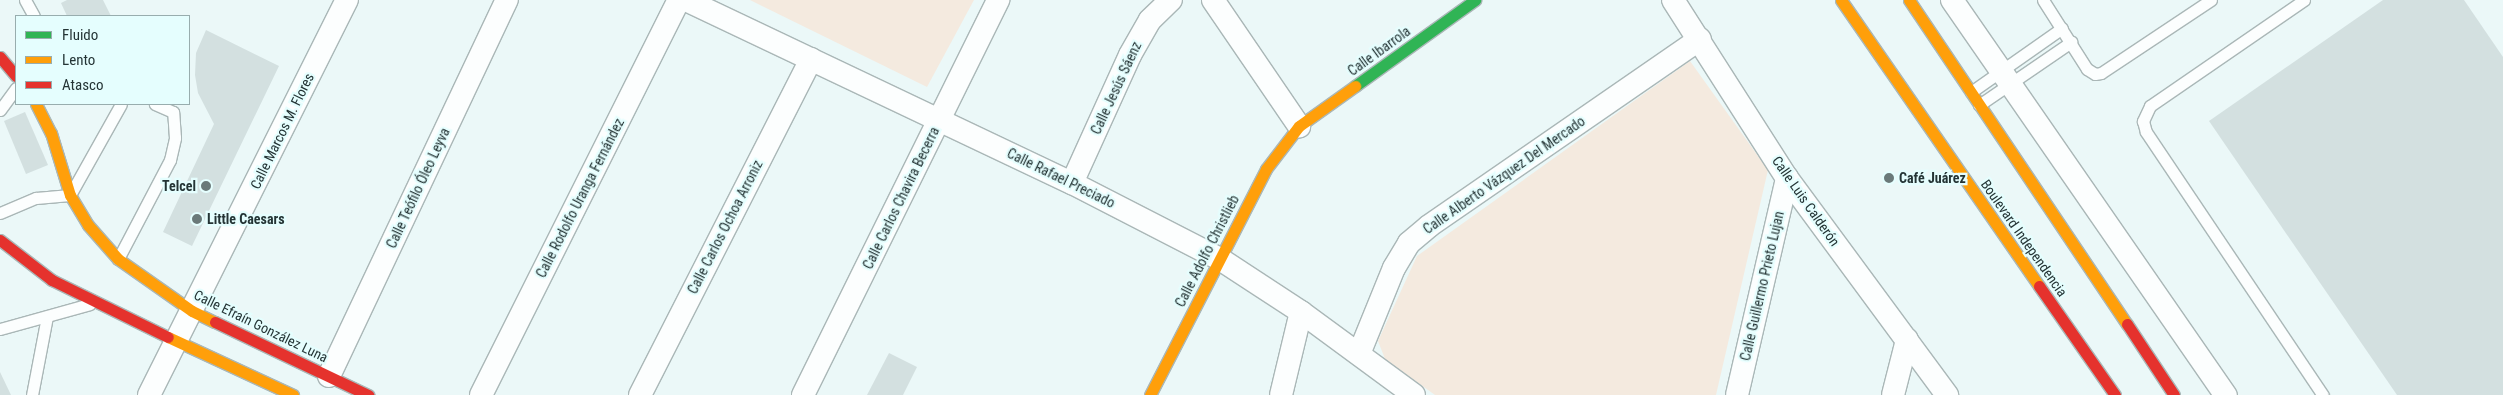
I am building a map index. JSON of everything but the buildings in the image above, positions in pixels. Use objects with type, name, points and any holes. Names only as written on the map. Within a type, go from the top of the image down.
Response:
[{"type":"main road","name":"Calle Ibarrola","points":[[1300,126],[1475,0]]},
{"type":"main road","name":"Boulevard Independencia","points":[[1840,0],[2115,395]]},
{"type":"main road","points":[[1909,0],[2174,395]]},
{"type":"main road","points":[[2,63],[15,75]]},
{"type":"main road","name":"Calle Efraín González Luna","points":[[37,105],[51,133],[70,195],[88,225],[118,259],[192,311],[368,395]]},
{"type":"main road","name":"Calle Adolfo Christlieb","points":[[1150,395],[1266,169],[1300,126]]},
{"type":"main road","points":[[0,240],[52,280],[93,304],[178,341],[293,395]]},
{"type":"street","name":"Calle Marcos M. Flores","points":[[149,395],[178,341],[347,0]]},
{"type":"street","name":"Calle Teófilo Óleo Leyva","points":[[329,376],[508,0]]},
{"type":"street","name":"Calle Rodolfo Uranga Fernández","points":[[481,395],[679,0]]},
{"type":"street","name":"Calle Rafael Preciado","points":[[686,0],[1072,183],[1220,260],[1301,312],[1414,395]]},
{"type":"street","name":"Calle Carlos Chavira Becerra","points":[[803,395],[998,0]]},
{"type":"street","name":"Calle Jesús Sáenz","points":[[1072,183],[1130,55],[1150,20],[1170,0]]},
{"type":"street","points":[[1213,0],[1300,126]]},
{"type":"street","name":"Calle Luis Calderón","points":[[1673,0],[1700,39],[1788,178],[1947,395]]},
{"type":"street","points":[[1952,0],[2226,395]]},
{"type":"street","name":"Calle Alberto Vázquez Del Mercado","points":[[1359,354],[1394,268],[1409,244],[1429,226],[1700,39]]},
{"type":"street","name":"Calle Carlos Ochoa Arroniz","points":[[640,395],[811,59]]},
{"type":"street","name":"Calle Guillermo Prieto Lujan","points":[[1737,395],[1788,178]]},
{"type":"street","points":[[1281,395],[1301,312]]},
{"type":"street","points":[[1893,395],[1907,340]]},
{"type":"lane","points":[[25,0],[33,15]]},
{"type":"lane","points":[[2043,0],[2087,69],[2094,74],[2101,73],[2211,0]]},
{"type":"lane","points":[[2304,0],[2150,106],[2143,121],[2146,132],[2323,395]]},
{"type":"lane","points":[[1979,105],[2006,77],[2062,28]]},
{"type":"lane","points":[[1970,92],[2006,77],[2071,42]]},
{"type":"lane","points":[[0,110],[15,89]]},
{"type":"lane","points":[[1,210],[36,198],[70,195],[119,105]]},
{"type":"lane","points":[[118,259],[170,160],[176,125],[173,112],[157,105]]},
{"type":"lane","points":[[0,329],[93,304]]},
{"type":"lane","points":[[32,395],[47,316]]},
{"type":"shaded area","points":[[750,0],[974,0],[927,87]]},
{"type":"shaded area","points":[[1690,61],[1768,170],[1716,395],[1435,395],[1385,359],[1378,341],[1417,256]]},
{"type":"traffic: fast","points":[[1355,86],[1475,0]]},
{"type":"traffic: slow","points":[[1841,0],[2039,286]]},
{"type":"traffic: slow","points":[[1909,0],[2127,324]]},
{"type":"traffic: slow","points":[[1150,395],[1266,169],[1299,126],[1355,86]]},
{"type":"traffic: slow","points":[[37,105],[51,133],[70,195],[88,225],[118,259],[192,311],[215,322]]},
{"type":"traffic: slow","points":[[168,337],[293,395]]},
{"type":"traffic: jam","points":[[0,57],[15,75]]},
{"type":"traffic: jam","points":[[0,240],[52,280],[168,337]]},
{"type":"traffic: jam","points":[[2039,286],[2115,395]]},
{"type":"traffic: jam","points":[[215,322],[368,395]]},
{"type":"traffic: jam","points":[[2127,324],[2174,395]]},
{"type":"place","name":"Café Juárez","points":[[1889,178]]},
{"type":"place","name":"Telcel","points":[[206,186]]},
{"type":"place","name":"Little Caesars","points":[[197,219]]}]
